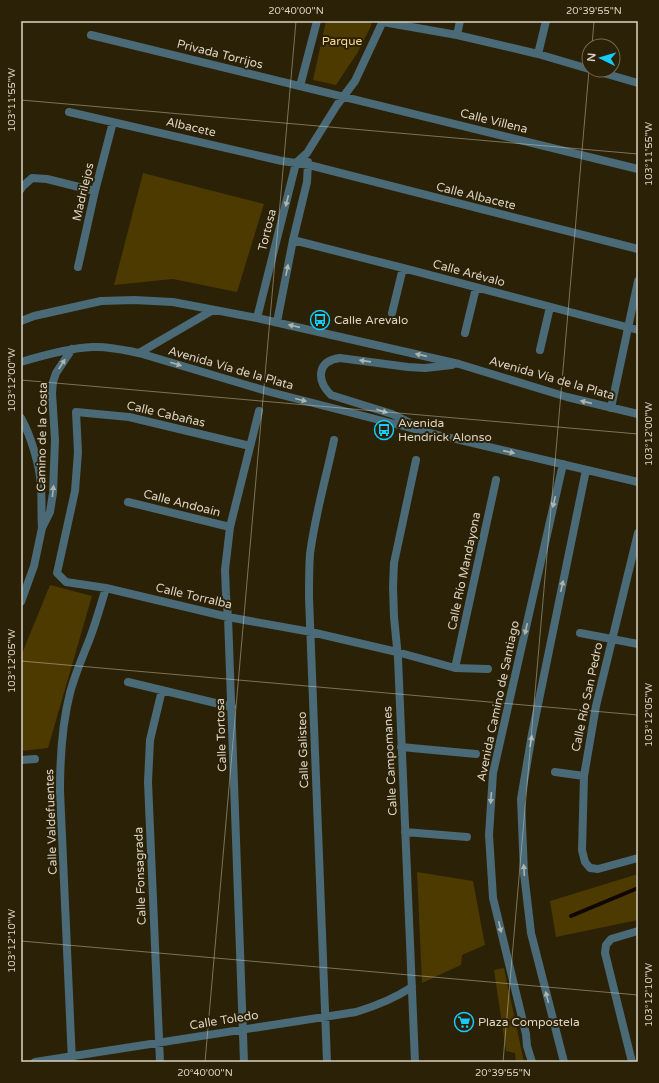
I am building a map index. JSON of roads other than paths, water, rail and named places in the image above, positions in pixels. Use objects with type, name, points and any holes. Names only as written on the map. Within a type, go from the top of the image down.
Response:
[{"type":"street","points":[[300,86],[317,21]]},
{"type":"street","points":[[457,35],[460,21]]},
{"type":"street","points":[[538,54],[546,21]]},
{"type":"street","points":[[296,163],[307,153],[355,81],[383,22],[457,35],[538,54],[581,67]]},
{"type":"street","name":"Privada Torrijos","points":[[91,35],[343,97]]},
{"type":"street","points":[[621,78],[638,83]]},
{"type":"street","name":"Calle Villena","points":[[343,97],[638,169]]},
{"type":"street","name":"Albacete","points":[[69,112],[309,165]]},
{"type":"street","name":"Madrilejos","points":[[78,267],[95,191],[113,122]]},
{"type":"street","points":[[277,322],[293,240],[307,182],[309,165],[307,153]]},
{"type":"street","name":"Tortosa","points":[[257,318],[296,163]]},
{"type":"street","name":"Calle Albacete","points":[[309,165],[638,249]]},
{"type":"street","points":[[21,190],[22,187],[32,178],[47,179],[95,191]]},
{"type":"street","name":"Calle Arévalo","points":[[293,240],[638,330]]},
{"type":"street","points":[[392,313],[403,268]]},
{"type":"street","points":[[611,408],[638,281]]},
{"type":"street","points":[[465,333],[476,288]]},
{"type":"street","name":"Avenida Vía de la Plata","points":[[21,322],[34,316],[101,301],[128,300],[173,302],[277,322],[459,364],[567,397],[638,414]]},
{"type":"street","points":[[540,350],[550,307]]},
{"type":"street","points":[[139,352],[213,310]]},
{"type":"street","name":"Avenida Vía de la Plata","points":[[21,362],[72,349],[95,347],[139,352],[270,392],[434,434],[638,482]]},
{"type":"street","name":"Camino de la Costa","points":[[42,528],[50,512],[53,493],[55,440],[52,393],[53,382],[56,373],[72,349]]},
{"type":"street","name":"Avenida Vía de la Plata","points":[[434,434],[392,414],[331,395],[325,389],[321,381],[321,372],[325,364],[332,359],[340,358],[424,368],[459,364]]},
{"type":"street","name":"Calle Tortosa","points":[[244,1062],[232,707],[225,570],[230,527],[259,411]]},
{"type":"street","name":"Calle Cabañas","points":[[76,412],[130,417],[250,446]]},
{"type":"street","name":"Calle Torralba","points":[[76,412],[78,452],[74,491],[58,573],[66,582],[106,588],[228,617],[311,632],[397,652],[455,668],[488,669]]},
{"type":"street","name":"Camino de la Costa","points":[[21,418],[31,438],[37,461],[41,485],[42,528],[34,566],[21,602]]},
{"type":"street","name":"Calle Galisteo","points":[[327,1062],[309,597],[310,555],[334,440]]},
{"type":"street","name":"Calle Campomanes","points":[[415,1062],[393,587],[394,563],[416,460]]},
{"type":"street","name":"Avenida Camino de Santiago","points":[[532,1062],[493,898],[489,835],[493,773],[563,464]]},
{"type":"street","points":[[564,1062],[531,933],[524,873],[521,799],[532,734],[586,470]]},
{"type":"street","name":"Calle Río Mandayona","points":[[455,668],[496,480]]},
{"type":"street","name":"Calle Andoain","points":[[128,502],[230,527]]},
{"type":"street","name":"Calle Río San Pedro","points":[[638,533],[596,706],[584,776],[582,850],[585,862],[590,868],[598,869],[638,858]]},
{"type":"street","name":"Calle Valdefuentes","points":[[72,1059],[60,790],[62,741],[64,718],[70,691],[91,636],[106,588]]},
{"type":"street","points":[[580,633],[638,644]]},
{"type":"street","points":[[128,682],[232,707]]},
{"type":"street","name":"Calle Fonsagrada","points":[[160,1062],[148,782],[150,740],[162,690]]},
{"type":"street","points":[[401,747],[476,754]]},
{"type":"street","points":[[21,760],[35,759]]},
{"type":"street","points":[[555,772],[584,776]]},
{"type":"street","points":[[405,832],[467,837]]},
{"type":"street","points":[[632,1062],[605,953],[606,945],[611,939],[638,931]]},
{"type":"street","name":"Calle Toledo","points":[[35,1062],[72,1059],[159,1042],[356,1012],[370,1008],[402,994],[412,987]]},
{"type":"waterway","points":[[571,916],[638,888]]},
{"type":"place","name":"Calle Arevalo","points":[[320,320]]},
{"type":"place","name":"Avenida Hendrick Alonso","points":[[384,430]]},
{"type":"place","name":"Plaza Compostela","points":[[464,1022]]},
{"type":"park label","name":"Parque","points":[[342,41]]}]
